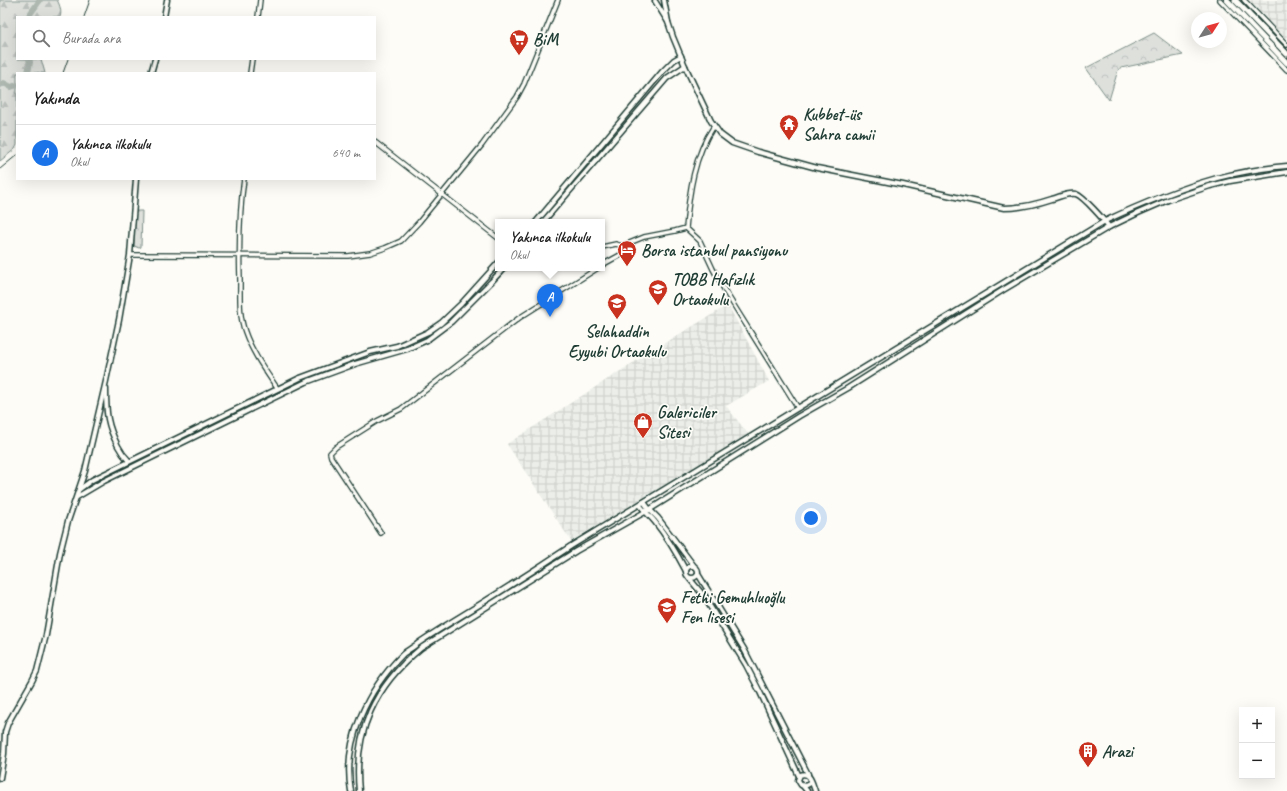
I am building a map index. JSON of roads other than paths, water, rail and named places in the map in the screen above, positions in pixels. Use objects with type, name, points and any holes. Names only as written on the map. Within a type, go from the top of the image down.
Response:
[{"type":"highway","points":[[1227,0],[1287,63]]},
{"type":"highway","points":[[1235,0],[1287,54]]},
{"type":"main road","points":[[164,16],[167,0]]},
{"type":"main road","points":[[656,0],[668,22]]},
{"type":"main road","points":[[664,0],[668,22],[673,37],[698,97],[714,126],[720,134],[732,143],[758,152],[817,168],[903,185],[985,205],[1004,208],[1015,208],[1069,194],[1076,194],[1080,196],[1109,227]]},
{"type":"main road","points":[[539,219],[662,72],[674,60],[681,56]]},
{"type":"main road","points":[[151,72],[155,60]]},
{"type":"main road","points":[[546,219],[667,78],[685,66]]},
{"type":"main road","points":[[351,791],[349,767],[355,733],[372,694],[404,654],[432,633],[1105,221],[1169,193],[1218,178],[1287,166]]},
{"type":"main road","points":[[359,791],[357,773],[359,751],[363,730],[376,698],[388,680],[406,660],[422,648],[576,551],[649,509],[799,416],[848,388],[1003,290],[1109,227],[1168,200],[1210,186],[1230,181],[1287,172]]},
{"type":"main road","points":[[0,778],[4,754],[5,732],[8,723],[37,671],[46,635],[60,553],[68,521],[85,471],[106,380],[119,320],[130,255],[136,180]]},
{"type":"main road","points":[[79,489],[92,480],[129,461],[276,388],[370,352],[397,346],[428,332],[441,323],[461,304],[495,266]]},
{"type":"main road","points":[[76,498],[104,481],[306,382],[355,364],[407,349],[427,340],[440,332],[460,314],[501,271]]},
{"type":"main road","points":[[106,380],[106,415],[110,431],[121,451],[129,461]]},
{"type":"main road","points":[[644,502],[697,568],[698,574],[744,649],[808,774],[815,791]]},
{"type":"main road","points":[[640,505],[644,512],[654,520],[679,557],[686,571],[686,575],[703,595],[746,665],[799,776],[798,782],[807,791]]},
{"type":"main road","points":[[686,571],[688,567],[694,566]]},
{"type":"main road","points":[[689,578],[693,578],[698,574]]},
{"type":"main road","points":[[799,776],[808,774]]},
{"type":"main road","points":[[803,786],[807,785],[810,780]]},
{"type":"street","points":[[258,16],[260,0]]},
{"type":"street","points":[[130,255],[348,256],[370,253],[401,240],[419,222],[442,194],[482,145],[517,98],[558,0]]},
{"type":"street","points":[[1220,0],[1287,70]]},
{"type":"street","points":[[1244,0],[1287,45]]},
{"type":"street","points":[[1240,21],[1264,38]]},
{"type":"street","points":[[250,72],[252,60]]},
{"type":"street","points":[[686,228],[692,183],[699,156],[706,137],[714,126]]},
{"type":"street","points":[[376,143],[495,236]]},
{"type":"street","points":[[244,180],[239,255],[240,313],[244,332],[276,388]]},
{"type":"street","points":[[605,246],[616,244],[622,246],[644,238],[686,228]]},
{"type":"street","points":[[686,228],[700,241],[710,264],[725,291],[798,408]]},
{"type":"street","points":[[605,264],[624,252],[622,246]]},
{"type":"street","points":[[381,533],[330,453],[336,447],[361,431],[401,409],[519,318],[593,271]]},
{"type":"waterway","points":[[29,16],[40,0]]},
{"type":"waterway","points":[[28,72],[29,60]]},
{"type":"waterway","points":[[0,85],[4,83],[11,87],[16,85]]},
{"type":"railway","points":[[84,16],[90,0]]},
{"type":"railway","points":[[63,72],[68,60]]},
{"type":"railway","points":[[0,169],[16,156]]},
{"type":"place","name":"BiM","points":[[519,56]]},
{"type":"place","name":"Kubbet-üs Sahra camii","points":[[789,141]]},
{"type":"place","name":"Borsa istanbul pansiyonu","points":[[627,267]]},
{"type":"place","name":"TOBB Hafızlık Ortaokulu","points":[[658,306]]},
{"type":"place","name":"Yakınca ilkokulu","points":[[550,317]]},
{"type":"place","name":"Selahaddin Eyyubi Ortaokulu","points":[[617,320]]},
{"type":"place","name":"Galericiler Sitesi","points":[[643,439]]},
{"type":"place","name":"Fethi Gemuhluoğlu Fen lisesi","points":[[667,624]]},
{"type":"place","name":"Arazi","points":[[1088,768]]}]
